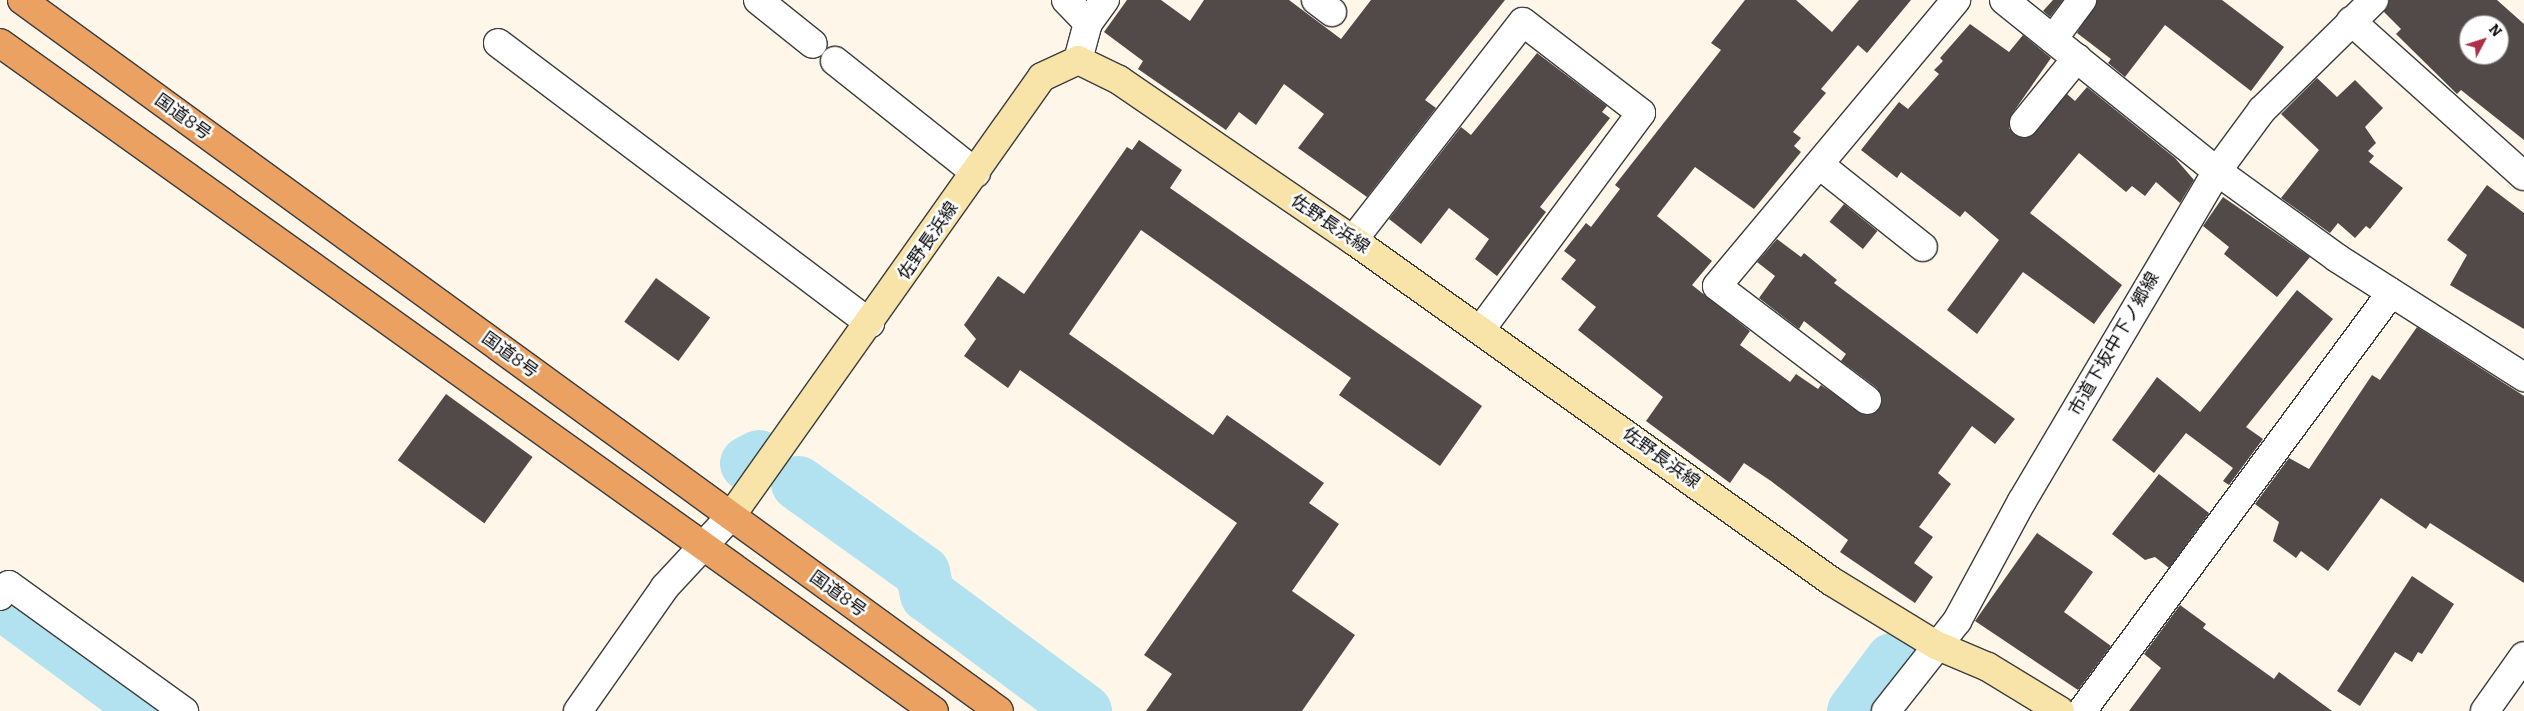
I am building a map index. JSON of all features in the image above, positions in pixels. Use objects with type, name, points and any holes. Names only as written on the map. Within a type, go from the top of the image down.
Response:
[{"type":"highway","name":"国道8号","points":[[22,0],[999,711]]},
{"type":"highway","points":[[0,44],[706,546],[934,711]]},
{"type":"main road","name":"佐野長浜線","points":[[731,516],[870,323],[1042,77],[1078,60],[1119,80],[1353,240],[1481,329],[1831,581],[1936,645],[1988,667],[2060,711]]},
{"type":"street","points":[[758,0],[813,44]]},
{"type":"street","points":[[1066,0],[1088,22]]},
{"type":"street","points":[[1078,60],[1088,22],[1106,0]]},
{"type":"street","points":[[1867,400],[1717,286],[1821,166],[1956,0]]},
{"type":"street","points":[[2004,0],[2217,171],[2391,293],[2524,377]]},
{"type":"street","points":[[2053,39],[2082,0]]},
{"type":"street","name":"市道下坂中下ノ郷線","points":[[1886,711],[1936,645],[1958,621],[2022,501],[2217,171],[2262,110],[2374,0]]},
{"type":"street","points":[[2351,21],[2524,176]]},
{"type":"street","points":[[1353,240],[1523,22],[1641,113],[1481,329]]},
{"type":"street","points":[[498,43],[870,323]]},
{"type":"street","points":[[2024,124],[2078,58]]},
{"type":"street","points":[[835,61],[976,173]]},
{"type":"street","points":[[1821,166],[1923,247]]},
{"type":"street","points":[[2082,711],[2391,293]]},
{"type":"street","points":[[578,711],[666,587],[706,546],[731,516]]},
{"type":"street","points":[[3,586],[184,711]]},
{"type":"street","points":[[2485,711],[2524,656]]},
{"type":"building","points":[[1127,0],[1161,0],[1190,21],[1204,0],[1289,0],[1341,39],[1371,0],[1505,0],[1425,100],[1436,108],[1367,197],[1298,148],[1324,114],[1284,84],[1256,125],[1239,112],[1226,130],[1138,69],[1143,61],[1104,32]]},
{"type":"building","points":[[1745,0],[1796,0],[1832,32],[1859,0],[1911,0],[1867,53],[1858,45],[1821,89],[1826,93],[1793,132],[1801,138],[1794,146],[1801,152],[1754,209],[1695,167],[1657,216],[1712,261],[1692,285],[1750,331],[1740,345],[1790,382],[1796,374],[1818,389],[1821,385],[1865,415],[1873,414],[1882,402],[1877,388],[1841,361],[1846,354],[1804,321],[1799,329],[1759,298],[1775,276],[1757,262],[1777,239],[1801,257],[1804,253],[1837,280],[1834,283],[2015,419],[1995,444],[1972,426],[1938,473],[1951,484],[1919,527],[1933,537],[1914,563],[1933,577],[1915,603],[1840,552],[1848,540],[1771,481],[1744,463],[1730,483],[1646,421],[1663,397],[1578,330],[1596,307],[1561,279],[1576,260],[1564,251],[1586,223],[1591,227],[1620,189],[1615,185],[1721,50],[1711,43]]},
{"type":"building","points":[[2053,0],[2063,0],[2050,17],[2043,11]]},
{"type":"building","points":[[2097,0],[2222,0],[2284,47],[2251,91],[2165,25],[2125,77],[2108,63],[2111,59],[2077,33]]},
{"type":"building","points":[[2389,0],[2497,0],[2524,24],[2524,140],[2461,90],[2457,94],[2396,34],[2401,29],[2384,12]]},
{"type":"building","points":[[1970,24],[2009,52],[2023,35],[2051,58],[2012,114],[2009,128],[2015,135],[2030,137],[2067,94],[2075,101],[2087,87],[2175,158],[2194,180],[2180,203],[2156,182],[2145,196],[2132,186],[2126,192],[2079,153],[2030,213],[2122,285],[2094,324],[2023,272],[1977,334],[1947,310],[1999,240],[1965,211],[1960,217],[1901,172],[1897,178],[1861,150],[1899,102],[1908,109],[1939,74],[1934,70],[1943,61],[1940,58]]},
{"type":"building","points":[[1537,53],[1607,106],[1602,112],[1610,118],[1540,207],[1546,212],[1497,276],[1475,259],[1489,239],[1449,208],[1421,244],[1389,219],[1461,127],[1471,135]]},
{"type":"building","points":[[2317,78],[2337,97],[2355,80],[2383,108],[2365,127],[2376,143],[2368,151],[2374,156],[2369,162],[2403,188],[2370,229],[2366,226],[2355,238],[2338,223],[2330,233],[2281,198],[2319,150],[2281,114]]},
{"type":"building","points":[[1139,140],[1182,170],[1170,188],[1482,406],[1440,466],[1339,395],[1351,378],[1141,230],[1069,334],[1213,435],[1227,415],[1324,483],[1309,503],[1339,524],[1292,591],[1355,635],[1302,711],[1146,711],[1172,674],[1144,655],[1237,523],[1020,370],[1008,388],[964,356],[976,339],[964,325],[998,276],[1024,294],[1127,147],[1132,150]]},
{"type":"building","points":[[2487,185],[2524,213],[2524,329],[2450,285],[2467,255],[2447,240]]},
{"type":"building","points":[[2223,197],[2310,257],[2277,297],[2224,254],[2229,247],[2203,226]]},
{"type":"building","points":[[1844,204],[1877,231],[1863,249],[1830,222]]},
{"type":"building","points":[[656,278],[710,317],[678,361],[624,322]]},
{"type":"building","points":[[2297,290],[2333,319],[2246,427],[2263,439],[2229,485],[2223,481],[2233,468],[2186,433],[2154,473],[2112,440],[2157,377],[2200,412]]},
{"type":"building","points":[[2417,327],[2524,396],[2524,583],[2430,523],[2426,529],[2381,498],[2328,571],[2301,551],[2296,558],[2273,541],[2279,522],[2255,504],[2289,458],[2309,469],[2372,375],[2380,380]]},
{"type":"building","points":[[446,394],[533,457],[484,523],[398,460]]},
{"type":"building","points":[[2159,474],[2209,513],[2169,568],[2155,557],[2145,560],[2112,534]]},
{"type":"building","points":[[2037,533],[2093,572],[2064,612],[2111,646],[2078,690],[1975,621]]},
{"type":"building","points":[[2412,576],[2454,604],[2422,654],[2418,652],[2412,662],[2395,652],[2360,706],[2337,691]]},
{"type":"building","points":[[2180,605],[2206,624],[2203,628],[2274,679],[2279,672],[2332,711],[2129,711],[2161,668],[2144,654]]},
{"type":"waterway","points":[[747,463],[759,457]]},
{"type":"waterway","points":[[798,483],[922,572],[927,594],[1084,711]]},
{"type":"waterway","points":[[0,601],[149,711]]},
{"type":"waterway","points":[[1854,711],[1892,660]]}]
